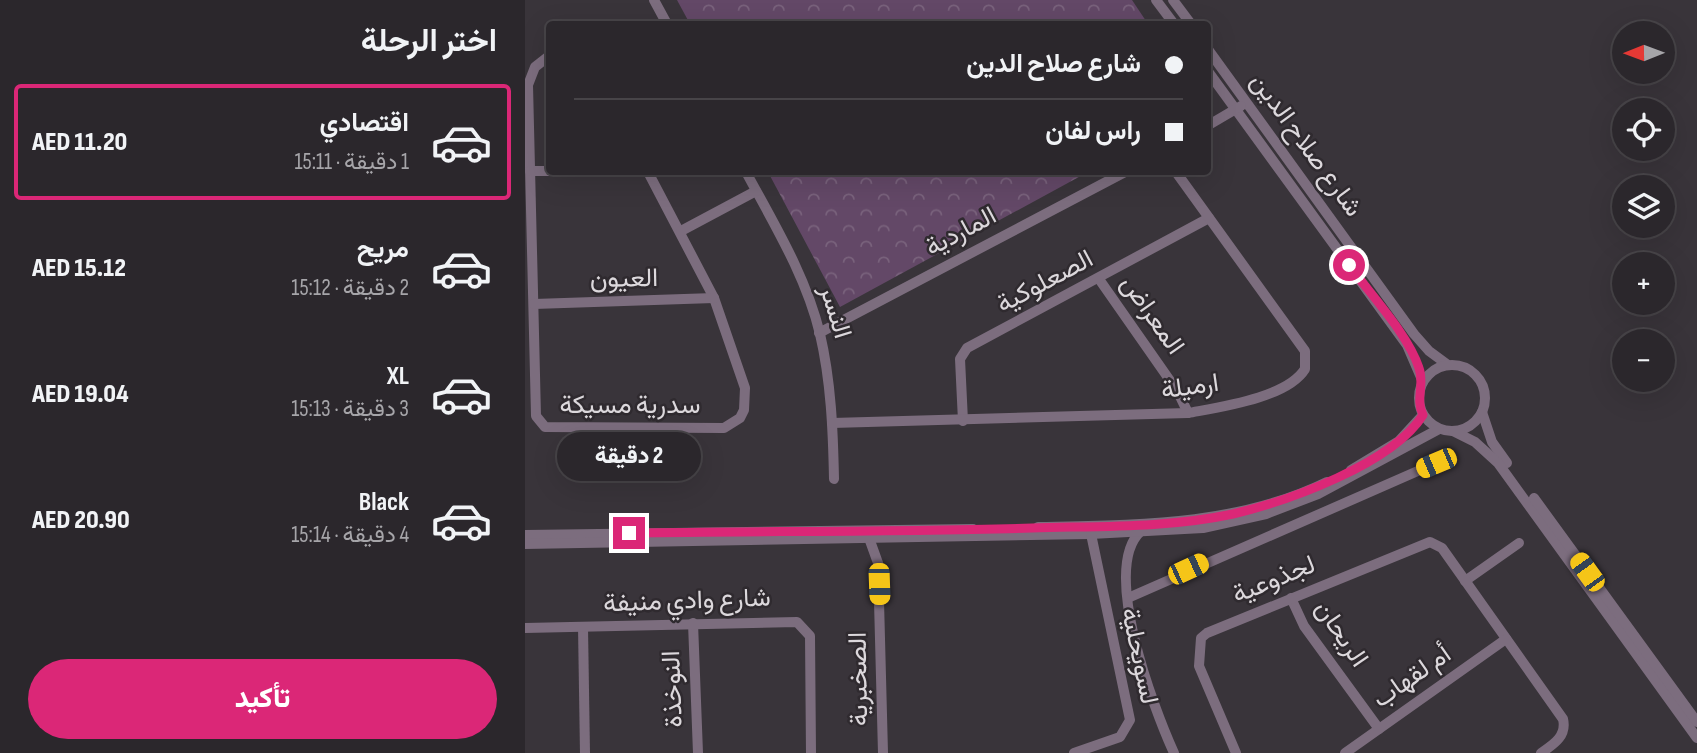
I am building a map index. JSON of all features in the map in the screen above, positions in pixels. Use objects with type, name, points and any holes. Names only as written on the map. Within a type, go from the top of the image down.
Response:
[{"type":"street","points":[[654,0],[665,21]]},
{"type":"street","points":[[1157,0],[1172,21]]},
{"type":"street","points":[[1173,0],[1189,21]]},
{"type":"street","name":"شارع صلاح الدين","points":[[1211,53],[1414,334],[1448,365]]},
{"type":"street","name":"سدرية مسيكة","points":[[546,58],[529,75],[528,201],[534,304],[536,416],[545,427],[724,428],[740,418],[747,400],[734,349],[714,298],[650,175]]},
{"type":"street","name":"شارع صلاح الدين","points":[[1211,76],[1407,345],[1423,382]]},
{"type":"street","points":[[1211,124],[1247,102]]},
{"type":"street","points":[[530,171],[546,171]]},
{"type":"street","name":"النسر","points":[[748,175],[793,260],[820,333],[832,423],[834,479]]},
{"type":"street","name":"الماردية","points":[[820,333],[1119,175]]},
{"type":"street","name":"ارميلة","points":[[832,423],[1188,413],[1279,390],[1300,376],[1307,360],[1305,351],[1178,175]]},
{"type":"street","points":[[681,231],[756,191]]},
{"type":"street","name":"الصعلوكية","points":[[963,421],[960,359],[967,348],[1209,218]]},
{"type":"street","name":"المعراض","points":[[1099,279],[1178,392],[1188,413]]},
{"type":"street","name":"العيون","points":[[534,304],[714,298]]},
{"type":"street","points":[[1697,722],[1503,458],[1488,433],[1482,412],[1485,393],[1477,377],[1464,367],[1448,365],[1433,371],[1423,382],[1419,402],[1423,415],[1439,429],[1453,431],[1475,442],[1498,463],[1697,738]]},
{"type":"street","points":[[1453,431],[1470,426],[1482,412]]},
{"type":"street","points":[[525,535],[996,528],[1201,519],[1264,506],[1317,487],[1392,446],[1408,434],[1423,415]]},
{"type":"street","points":[[525,544],[1093,537],[1203,528],[1266,514],[1318,494],[1439,429]]},
{"type":"street","points":[[1128,598],[1436,463]]},
{"type":"street","points":[[1137,535],[1127,557],[1128,598],[1145,678],[1174,753]]},
{"type":"street","name":"لسويحلية","points":[[1074,753],[1120,737],[1130,720],[1093,537]]},
{"type":"street","name":"الصخبرية","points":[[869,538],[878,563],[883,753]]},
{"type":"street","name":"الصخبرية","points":[[878,563],[886,538]]},
{"type":"street","name":"لجذوعية","points":[[1236,753],[1199,666],[1202,638],[1207,633],[1290,598],[1430,542],[1442,548],[1563,719],[1561,737],[1541,753]]},
{"type":"street","points":[[1465,581],[1518,543]]},
{"type":"street","name":"الريحان","points":[[1290,598],[1304,626],[1379,729]]},
{"type":"street","name":"شارع وادي منيفة","points":[[525,628],[788,621],[805,628],[810,636],[811,753]]},
{"type":"street","name":"النوخذة","points":[[693,624],[698,753]]},
{"type":"street","points":[[583,627],[585,753]]},
{"type":"street","name":"أم لقهاب","points":[[1345,753],[1506,639]]},
{"type":"green space","points":[[677,0],[1132,0],[1146,21],[688,21]]},
{"type":"green space","points":[[770,175],[1082,175],[840,307]]},
{"type":"route","points":[[629,533],[996,528],[1175,522],[1233,514],[1317,487],[1384,451],[1408,434],[1423,415],[1419,395],[1423,382],[1416,361],[1349,265]]}]
